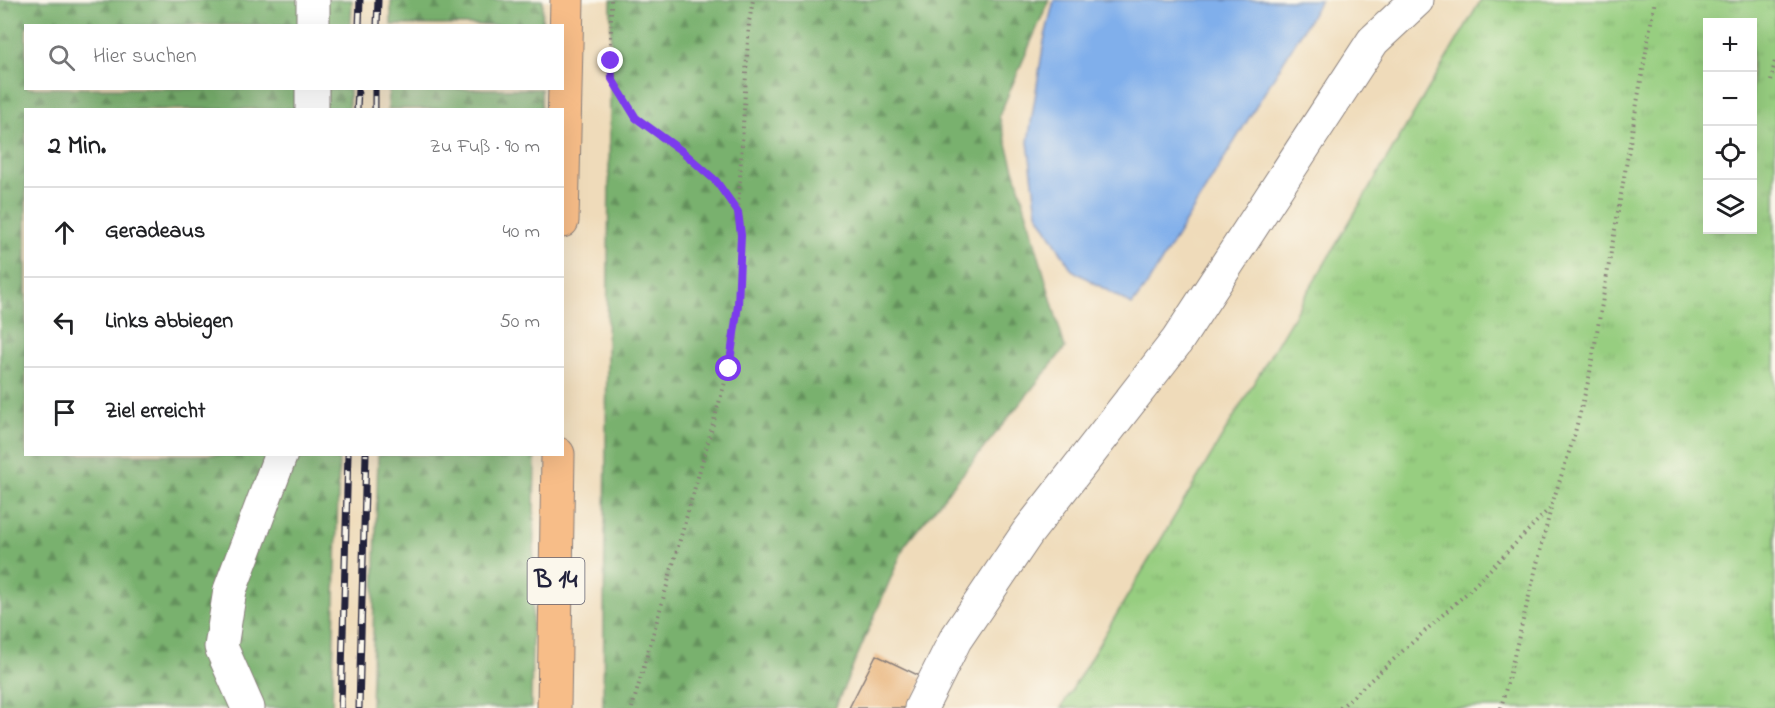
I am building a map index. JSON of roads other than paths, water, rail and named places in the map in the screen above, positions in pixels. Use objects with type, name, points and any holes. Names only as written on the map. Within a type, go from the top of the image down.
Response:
[{"type":"main road","points":[[564,133],[567,0]]},
{"type":"main road","name":"B 14","points":[[554,708],[558,456]]},
{"type":"lane","points":[[313,0],[313,24]]},
{"type":"lane","points":[[921,708],[955,640],[1028,532],[1177,341],[1373,41],[1417,0]]},
{"type":"lane","points":[[312,90],[312,108]]},
{"type":"lane","points":[[248,708],[221,647],[230,590],[280,456]]},
{"type":"water","points":[[1054,0],[1321,0],[1147,285],[1132,305],[1072,270],[1037,213],[1028,142],[1044,41]]},
{"type":"railway","points":[[359,24],[360,0]]},
{"type":"railway","points":[[377,24],[378,0]]},
{"type":"railway","points":[[357,108],[358,90]]},
{"type":"railway","points":[[375,90],[375,108]]},
{"type":"railway","points":[[341,708],[348,456]]},
{"type":"railway","points":[[359,708],[366,456]]}]
